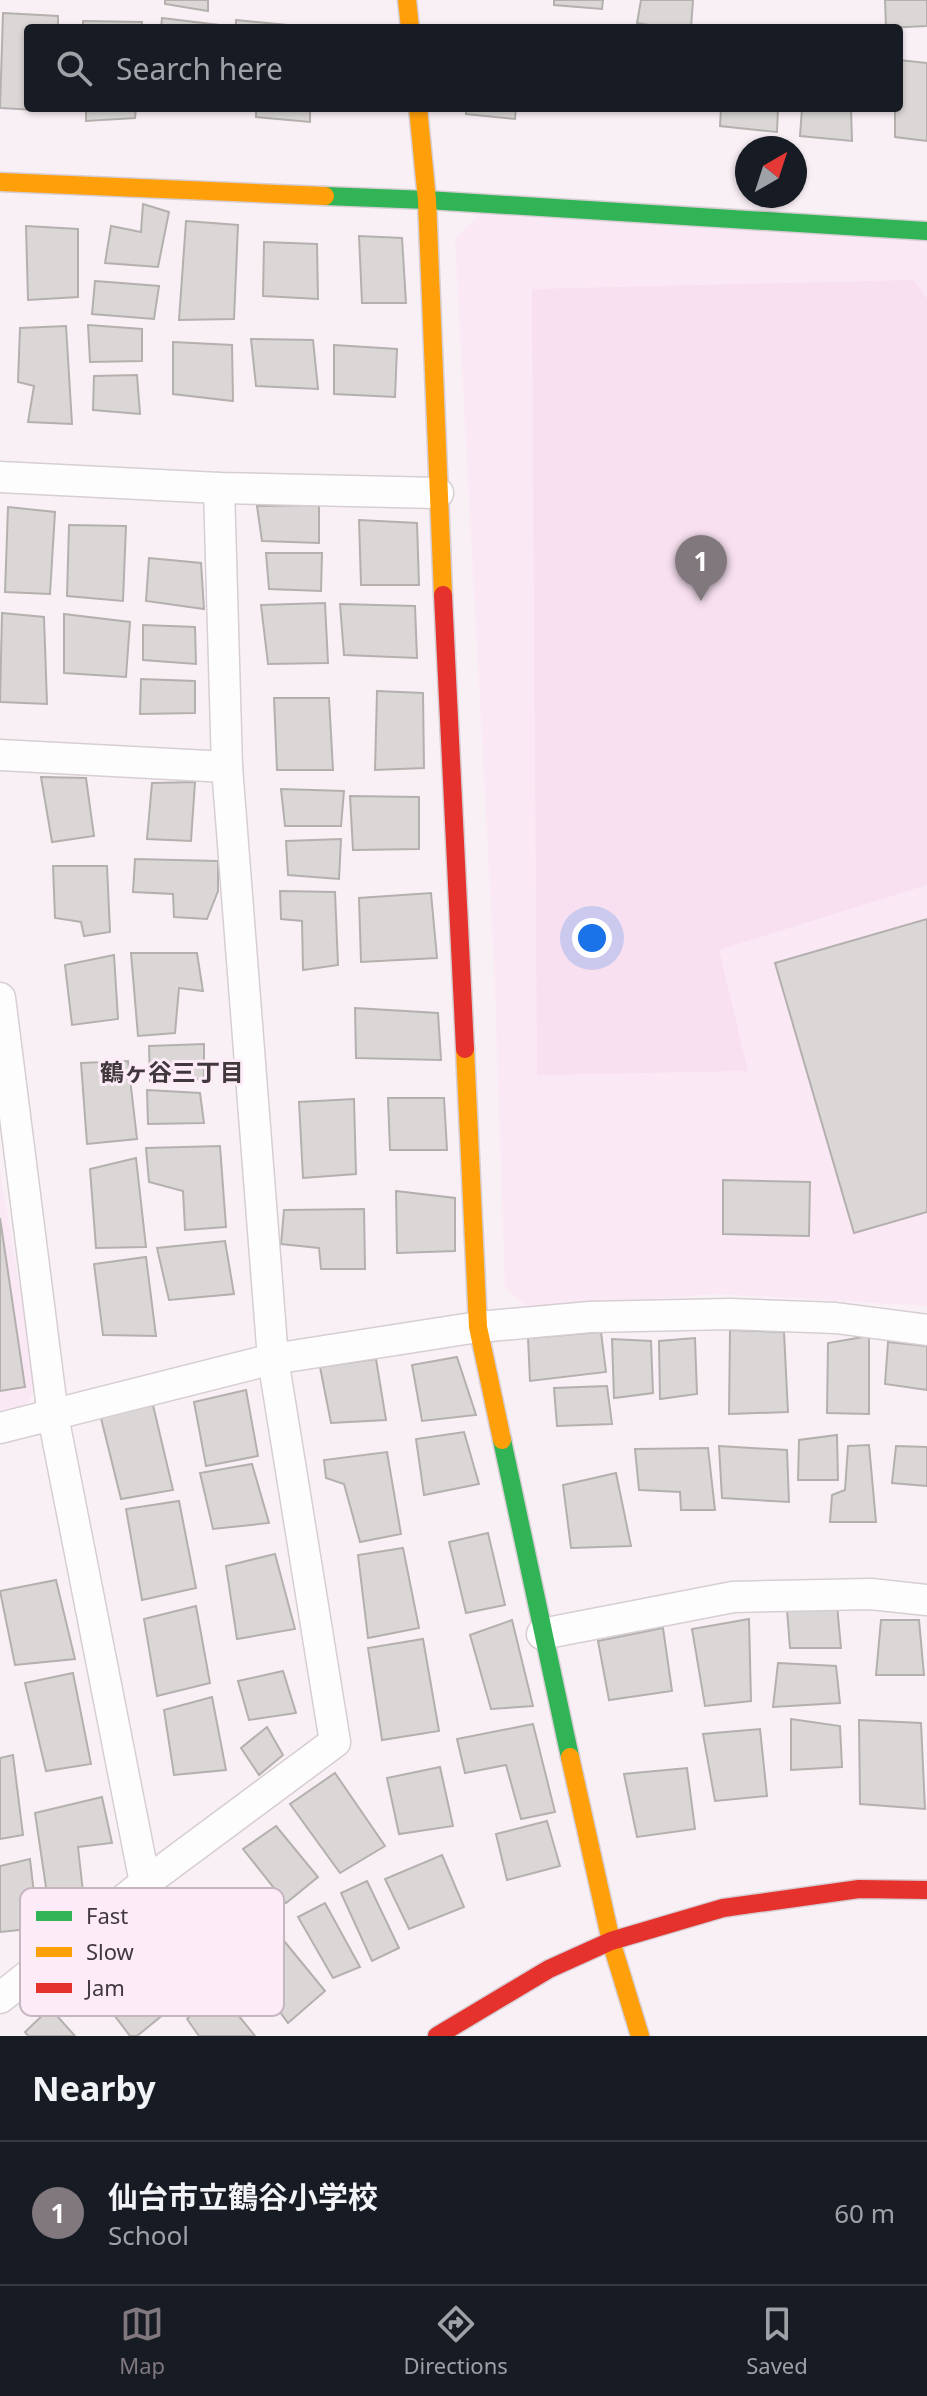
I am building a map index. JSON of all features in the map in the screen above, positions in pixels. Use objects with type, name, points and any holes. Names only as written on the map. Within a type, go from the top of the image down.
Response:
[{"type":"street","points":[[407,0],[410,24]]},
{"type":"street","points":[[418,112],[427,200],[478,1327],[542,1634],[611,1941],[640,2036]]},
{"type":"street","points":[[0,182],[427,200],[927,231]]},
{"type":"street","points":[[0,477],[219,488],[438,493]]},
{"type":"street","points":[[139,1888],[335,1742],[273,1359],[227,767],[219,488]]},
{"type":"street","points":[[0,755],[227,767]]},
{"type":"street","points":[[0,998],[5,1087],[53,1416],[145,1883]]},
{"type":"street","points":[[0,1428],[273,1359],[478,1327],[590,1317],[730,1314],[836,1318],[927,1330]]},
{"type":"street","points":[[542,1634],[733,1597],[871,1594],[927,1600]]},
{"type":"street","points":[[437,2036],[549,1969],[611,1941],[723,1908],[859,1889],[927,1890]]},
{"type":"street","points":[[0,1998],[20,1982]]},
{"type":"shaded area","points":[[481,214],[927,240],[927,1306],[716,1294],[529,1308],[505,1288],[494,963],[455,238]]},
{"type":"shaded area","points":[[913,280],[927,298],[927,885],[719,950],[748,1071],[537,1075],[532,289]]},
{"type":"shaded area","points":[[0,1169],[36,1388],[26,1405],[0,1410]]},
{"type":"building","points":[[165,0],[208,0],[208,11],[165,4]]},
{"type":"building","points":[[554,0],[603,0],[602,9],[554,5]]},
{"type":"building","points":[[641,0],[693,0],[691,24],[637,23]]},
{"type":"building","points":[[885,0],[927,0],[927,26],[886,24]]},
{"type":"building","points":[[3,13],[58,16],[58,24],[24,24],[24,109],[0,108]]},
{"type":"building","points":[[162,18],[211,24],[161,24]]},
{"type":"building","points":[[236,20],[277,24],[236,24]]},
{"type":"building","points":[[83,21],[142,22],[142,24],[83,24]]},
{"type":"building","points":[[903,60],[927,63],[927,141],[895,137],[895,112],[903,112]]},
{"type":"building","points":[[86,112],[136,112],[135,118],[86,121]]},
{"type":"building","points":[[256,112],[310,112],[310,122],[256,117]]},
{"type":"building","points":[[466,112],[516,112],[515,119]]},
{"type":"building","points":[[721,112],[778,112],[777,132],[720,126]]},
{"type":"building","points":[[802,112],[851,112],[852,141],[800,136]]},
{"type":"building","points":[[143,204],[169,212],[158,267],[105,263],[111,226],[141,232]]},
{"type":"building","points":[[186,221],[238,225],[234,319],[179,320]]},
{"type":"building","points":[[26,226],[78,229],[78,297],[28,300]]},
{"type":"building","points":[[359,236],[402,238],[406,303],[362,303]]},
{"type":"building","points":[[264,242],[317,244],[318,299],[263,296]]},
{"type":"building","points":[[95,281],[159,286],[154,319],[92,314]]},
{"type":"building","points":[[88,325],[142,329],[142,361],[90,362]]},
{"type":"building","points":[[66,326],[72,424],[28,422],[34,386],[18,382],[20,328]]},
{"type":"building","points":[[251,339],[313,340],[318,389],[256,386]]},
{"type":"building","points":[[173,342],[232,345],[233,401],[173,394]]},
{"type":"building","points":[[334,345],[397,349],[395,397],[334,394]]},
{"type":"building","points":[[137,375],[140,414],[93,410],[94,376]]},
{"type":"building","points":[[319,505],[319,543],[262,541],[257,506]]},
{"type":"building","points":[[8,507],[55,512],[50,594],[5,592]]},
{"type":"building","points":[[359,520],[417,523],[419,585],[361,585]]},
{"type":"building","points":[[69,525],[126,526],[123,601],[67,596]]},
{"type":"building","points":[[266,553],[322,553],[321,591],[269,589]]},
{"type":"building","points":[[149,558],[201,563],[204,609],[146,601]]},
{"type":"building","points":[[325,603],[328,663],[268,664],[261,605]]},
{"type":"building","points":[[340,604],[415,606],[417,658],[344,655]]},
{"type":"building","points":[[2,613],[44,617],[47,704],[0,702]]},
{"type":"building","points":[[64,614],[130,622],[126,677],[64,673]]},
{"type":"building","points":[[143,625],[195,627],[196,664],[143,660]]},
{"type":"building","points":[[141,679],[195,681],[195,713],[140,714]]},
{"type":"building","points":[[377,691],[423,693],[424,768],[375,770]]},
{"type":"building","points":[[274,698],[329,698],[333,770],[277,770]]},
{"type":"building","points":[[41,777],[86,778],[94,836],[52,842]]},
{"type":"building","points":[[195,782],[191,841],[147,839],[152,783]]},
{"type":"building","points":[[281,789],[344,791],[341,826],[285,826]]},
{"type":"building","points":[[350,796],[419,797],[419,849],[353,850]]},
{"type":"building","points":[[341,839],[339,879],[288,875],[286,841]]},
{"type":"building","points":[[135,859],[218,861],[218,891],[207,919],[174,917],[173,894],[133,892]]},
{"type":"building","points":[[53,866],[107,866],[110,932],[84,936],[81,922],[55,918]]},
{"type":"building","points":[[280,891],[335,892],[338,965],[303,970],[302,921],[281,919]]},
{"type":"building","points":[[431,893],[437,958],[361,962],[359,898]]},
{"type":"building","points":[[927,919],[927,1212],[854,1233],[775,963]]},
{"type":"building","points":[[131,953],[197,953],[203,991],[179,988],[175,1033],[138,1036]]},
{"type":"building","points":[[114,955],[118,1019],[72,1025],[65,965]]},
{"type":"building","points":[[355,1008],[438,1013],[441,1060],[356,1058]]},
{"type":"building","points":[[204,1044],[204,1079],[150,1081],[149,1046]]},
{"type":"building","points":[[128,1061],[137,1139],[87,1144],[81,1063]]},
{"type":"building","points":[[147,1090],[200,1093],[204,1123],[148,1124]]},
{"type":"building","points":[[388,1098],[444,1098],[447,1150],[390,1150]]},
{"type":"building","points":[[354,1099],[356,1174],[303,1178],[299,1102]]},
{"type":"building","points":[[220,1146],[226,1227],[185,1230],[183,1191],[149,1182],[146,1148]]},
{"type":"building","points":[[136,1158],[146,1247],[96,1248],[90,1169]]},
{"type":"building","points":[[723,1180],[810,1182],[809,1236],[723,1234]]},
{"type":"building","points":[[396,1191],[455,1198],[455,1251],[397,1253]]},
{"type":"building","points":[[364,1209],[365,1269],[321,1269],[319,1248],[281,1244],[284,1210]]},
{"type":"building","points":[[0,1218],[25,1387],[0,1391]]},
{"type":"building","points":[[225,1241],[234,1294],[169,1300],[157,1248]]},
{"type":"building","points":[[146,1257],[156,1336],[103,1335],[94,1264]]},
{"type":"building","points":[[730,1330],[784,1332],[788,1412],[729,1414]]},
{"type":"building","points":[[601,1332],[606,1372],[530,1381],[528,1338]]},
{"type":"building","points":[[869,1336],[869,1414],[827,1413],[828,1343]]},
{"type":"building","points":[[695,1338],[697,1394],[660,1399],[659,1341]]},
{"type":"building","points":[[612,1339],[651,1341],[653,1393],[614,1398]]},
{"type":"building","points":[[888,1342],[927,1346],[927,1390],[885,1384]]},
{"type":"building","points":[[457,1357],[476,1415],[422,1421],[412,1365]]},
{"type":"building","points":[[376,1359],[386,1420],[331,1423],[320,1367]]},
{"type":"building","points":[[607,1386],[612,1424],[557,1426],[554,1388]]},
{"type":"building","points":[[246,1390],[258,1456],[206,1466],[194,1402]]},
{"type":"building","points":[[153,1405],[173,1490],[121,1499],[100,1414]]},
{"type":"building","points":[[464,1432],[479,1484],[424,1495],[416,1439]]},
{"type":"building","points":[[837,1435],[838,1480],[798,1480],[799,1440]]},
{"type":"building","points":[[869,1445],[876,1522],[830,1522],[832,1495],[845,1490],[848,1446]]},
{"type":"building","points":[[719,1446],[787,1450],[789,1502],[722,1498]]},
{"type":"building","points":[[896,1446],[927,1447],[927,1486],[892,1483]]},
{"type":"building","points":[[708,1448],[715,1510],[681,1510],[680,1492],[639,1490],[635,1449]]},
{"type":"building","points":[[387,1452],[401,1534],[360,1542],[344,1484],[326,1478],[324,1460]]},
{"type":"building","points":[[252,1464],[269,1523],[213,1529],[200,1473]]},
{"type":"building","points":[[616,1473],[631,1546],[571,1548],[563,1485]]},
{"type":"building","points":[[179,1501],[196,1588],[142,1600],[126,1509]]},
{"type":"building","points":[[488,1533],[505,1605],[466,1613],[449,1542]]},
{"type":"building","points":[[403,1548],[419,1628],[368,1638],[358,1555]]},
{"type":"building","points":[[275,1554],[295,1629],[237,1639],[226,1566]]},
{"type":"building","points":[[56,1580],[75,1659],[15,1665],[0,1591]]},
{"type":"building","points":[[837,1605],[841,1648],[790,1648],[787,1610]]},
{"type":"building","points":[[196,1606],[210,1683],[157,1696],[144,1619]]},
{"type":"building","points":[[749,1619],[751,1701],[705,1706],[692,1629]]},
{"type":"building","points":[[512,1620],[533,1706],[491,1709],[470,1635]]},
{"type":"building","points":[[881,1620],[919,1620],[924,1675],[876,1675]]},
{"type":"building","points":[[663,1628],[672,1691],[609,1700],[598,1641]]},
{"type":"building","points":[[423,1639],[439,1731],[382,1740],[368,1648]]},
{"type":"building","points":[[778,1663],[836,1666],[840,1703],[773,1707]]},
{"type":"building","points":[[283,1671],[296,1713],[249,1720],[238,1681]]},
{"type":"building","points":[[73,1673],[91,1764],[46,1771],[25,1683]]},
{"type":"building","points":[[212,1697],[226,1770],[174,1775],[164,1710]]},
{"type":"building","points":[[791,1719],[840,1726],[842,1767],[791,1770]]},
{"type":"building","points":[[859,1720],[921,1723],[925,1809],[860,1804]]},
{"type":"building","points":[[533,1724],[555,1812],[521,1819],[506,1765],[465,1773],[457,1739]]},
{"type":"building","points":[[267,1727],[283,1755],[259,1775],[241,1748]]},
{"type":"building","points":[[760,1729],[767,1796],[715,1801],[703,1734]]},
{"type":"building","points":[[13,1755],[23,1835],[0,1839],[0,1758]]},
{"type":"building","points":[[440,1767],[453,1826],[399,1834],[387,1778]]},
{"type":"building","points":[[687,1768],[695,1829],[637,1837],[624,1774]]},
{"type":"building","points":[[335,1773],[385,1846],[340,1873],[290,1804]]},
{"type":"building","points":[[102,1797],[112,1843],[78,1847],[83,1888],[46,1888],[35,1813]]},
{"type":"building","points":[[547,1821],[560,1866],[507,1880],[496,1834]]},
{"type":"building","points":[[276,1826],[318,1877],[286,1903],[284,1888],[274,1888],[243,1849]]},
{"type":"building","points":[[442,1855],[464,1907],[409,1929],[385,1879]]},
{"type":"building","points":[[30,1859],[33,1888],[20,1888],[20,1930],[0,1932],[0,1866]]},
{"type":"building","points":[[367,1881],[399,1948],[372,1961],[341,1893]]},
{"type":"building","points":[[325,1903],[360,1967],[333,1978],[298,1917]]},
{"type":"building","points":[[284,1941],[325,1991],[288,2023],[283,2016]]},
{"type":"building","points":[[42,2016],[57,2016],[75,2036],[28,2036],[25,2032]]},
{"type":"building","points":[[115,2016],[161,2016],[137,2036],[130,2036]]},
{"type":"building","points":[[190,2016],[239,2016],[255,2036],[199,2036],[187,2019]]},
{"type":"traffic: fast","points":[[325,196],[927,231]]},
{"type":"traffic: fast","points":[[502,1440],[570,1757]]},
{"type":"traffic: slow","points":[[407,0],[410,24]]},
{"type":"traffic: slow","points":[[418,112],[427,200],[443,595]]},
{"type":"traffic: slow","points":[[0,182],[325,196]]},
{"type":"traffic: slow","points":[[465,1049],[478,1327],[502,1440]]},
{"type":"traffic: slow","points":[[570,1757],[611,1941],[640,2036]]},
{"type":"traffic: jam","points":[[443,595],[465,1049]]},
{"type":"traffic: jam","points":[[437,2036],[549,1969],[611,1941],[723,1908],[859,1889],[927,1890]]},
{"type":"place","name":"仙台市立鶴谷小学校","points":[[701,601]]},
{"type":"district","name":"鶴ヶ谷三丁目","points":[[172,1071]]}]
